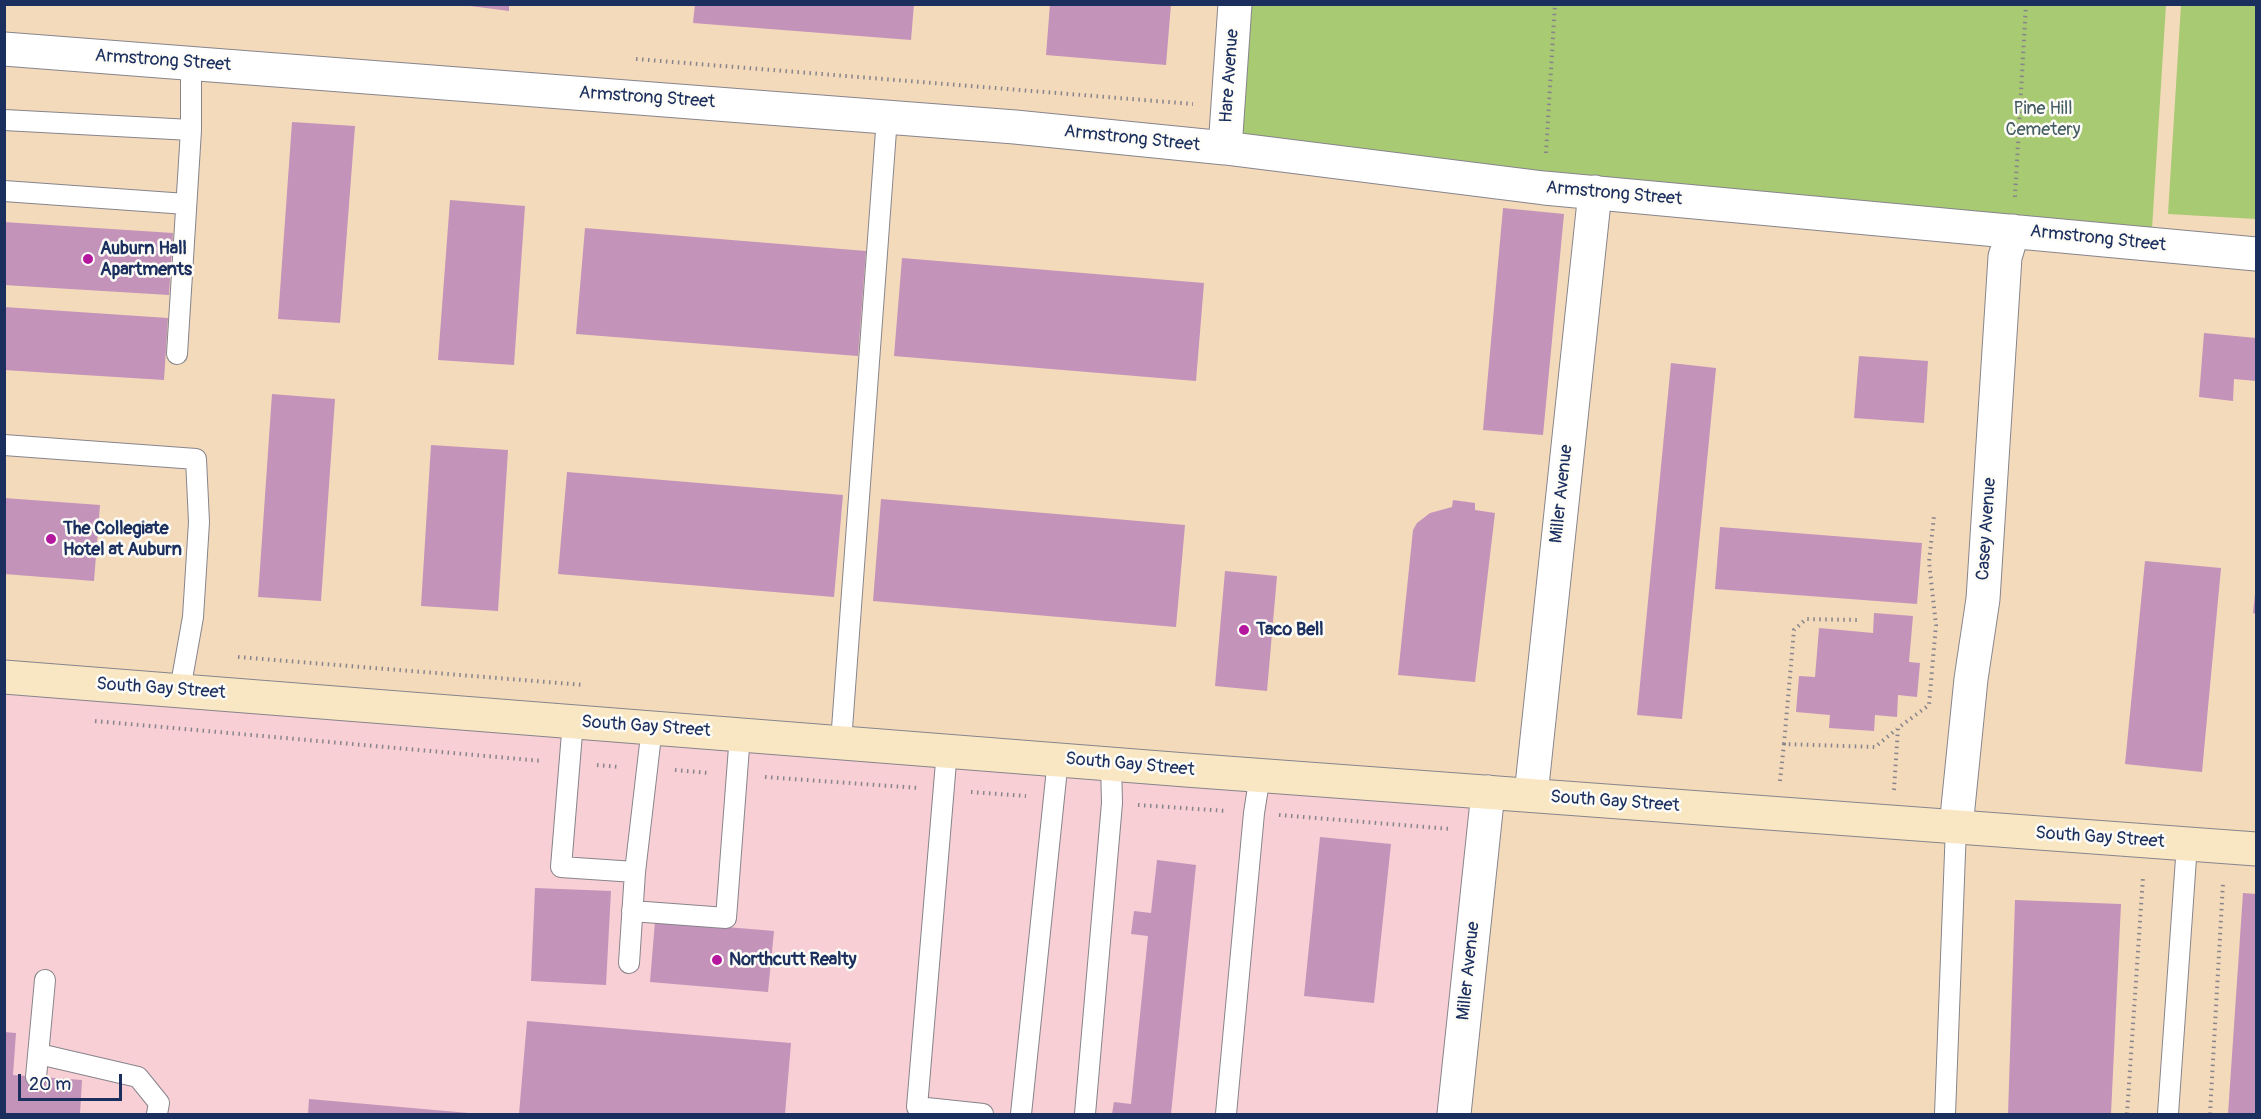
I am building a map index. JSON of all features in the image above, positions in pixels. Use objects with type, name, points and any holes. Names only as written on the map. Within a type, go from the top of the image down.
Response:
[{"type":"street","name":"Hare Avenue","points":[[1225,148],[1235,4]]},
{"type":"street","name":"Armstrong Street","points":[[4,49],[888,117],[1225,148],[1544,188],[2256,254]]},
{"type":"street","name":"Miller Avenue","points":[[1532,795],[1595,192]]},
{"type":"street","name":"Casey Avenue","points":[[1956,827],[1971,679],[1983,599],[2005,257],[2013,231]]},
{"type":"street","name":"South Gay Street","points":[[4,677],[1260,776],[2256,849]]},
{"type":"street","name":"Miller Avenue","points":[[1454,1114],[1488,792]]},
{"type":"lane","points":[[177,354],[191,130],[191,63]]},
{"type":"lane","points":[[841,742],[888,117]]},
{"type":"lane","points":[[4,120],[191,130]]},
{"type":"lane","points":[[4,191],[186,204]]},
{"type":"lane","points":[[4,445],[196,459],[199,522],[193,616],[180,690]]},
{"type":"lane","points":[[573,721],[561,867],[635,872]]},
{"type":"lane","points":[[628,963],[635,872],[652,727]]},
{"type":"lane","points":[[632,911],[726,918],[740,734]]},
{"type":"lane","points":[[947,750],[917,1107],[983,1114]]},
{"type":"lane","points":[[1021,1114],[1058,759]]},
{"type":"lane","points":[[1085,1114],[1112,803],[1111,764]]},
{"type":"lane","points":[[1226,1114],[1254,813],[1260,776]]},
{"type":"lane","points":[[1945,1114],[1956,827]]},
{"type":"lane","points":[[2168,1114],[2187,844]]},
{"type":"lane","points":[[36,1077],[45,980]]},
{"type":"lane","points":[[39,1054],[138,1077],[159,1103],[158,1114]]},
{"type":"path","points":[[1544,188],[1555,4]]},
{"type":"path","points":[[2013,231],[2026,4]]},
{"type":"path","points":[[636,59],[1201,105]]},
{"type":"path","points":[[1784,744],[1875,747],[1929,705],[1936,625],[1929,562],[1934,516]]},
{"type":"path","points":[[1779,785],[1794,630],[1806,619],[1858,620]]},
{"type":"path","points":[[1893,794],[1898,728]]},
{"type":"path","points":[[2127,1114],[2143,878]]},
{"type":"path","points":[[2210,1114],[2223,884]]},
{"type":"shaded area","points":[[4,677],[1488,792],[1454,1114],[5,1114]]},
{"type":"green space","name":"Pine Hill Cemetery","points":[[1235,5],[2166,5],[2151,245],[1225,148]]},
{"type":"green space","points":[[2181,5],[2256,5],[2256,219],[2168,214]]},
{"type":"building","points":[[455,4],[509,4],[509,11]]},
{"type":"building","points":[[695,4],[914,4],[911,40],[693,23]]},
{"type":"building","points":[[1050,4],[1171,4],[1166,65],[1046,55]]},
{"type":"building","points":[[292,122],[355,126],[340,323],[278,319]]},
{"type":"building","points":[[450,200],[525,206],[514,365],[438,360]]},
{"type":"building","points":[[1503,208],[1564,214],[1543,435],[1483,430]]},
{"type":"building","name":"Auburn Hall Apartments","points":[[4,222],[173,233],[169,295],[4,285]]},
{"type":"building","points":[[585,228],[866,251],[858,356],[576,334]]},
{"type":"building","points":[[902,258],[1204,283],[1196,381],[894,356]]},
{"type":"building","name":"Auburn Hall Apartments","points":[[4,307],[168,318],[164,380],[4,370]]},
{"type":"building","points":[[2204,333],[2256,338],[2256,381],[2234,379],[2233,401],[2199,397]]},
{"type":"building","points":[[1859,356],[1928,361],[1924,423],[1854,418]]},
{"type":"building","points":[[1671,363],[1716,368],[1682,719],[1637,715]]},
{"type":"building","points":[[272,394],[335,399],[321,601],[258,597]]},
{"type":"building","points":[[431,445],[508,450],[498,611],[421,606]]},
{"type":"building","points":[[567,472],[843,495],[834,597],[558,574]]},
{"type":"building","name":"The Collegiate Hotel at Auburn","points":[[4,498],[100,505],[94,581],[4,574]]},
{"type":"building","points":[[881,499],[1185,525],[1176,627],[873,601]]},
{"type":"building","points":[[1453,500],[1475,503],[1475,510],[1495,513],[1475,682],[1398,675],[1413,530],[1417,523],[1430,513],[1452,507]]},
{"type":"building","points":[[1720,527],[1922,543],[1917,604],[1715,589]]},
{"type":"building","points":[[2145,561],[2221,568],[2202,772],[2125,764]]},
{"type":"building","points":[[1225,571],[1277,576],[1267,691],[1215,686]]},
{"type":"building","points":[[2256,594],[2256,614],[2253,613]]},
{"type":"building","points":[[1874,613],[1913,616],[1909,662],[1920,663],[1917,697],[1898,695],[1897,717],[1875,715],[1874,731],[1829,728],[1830,715],[1796,712],[1799,676],[1815,677],[1819,628],[1873,633]]},
{"type":"building","points":[[1320,837],[1391,844],[1374,1003],[1304,996]]},
{"type":"building","points":[[1157,860],[1196,865],[1171,1114],[1112,1114],[1114,1102],[1131,1104],[1148,936],[1131,934],[1134,911],[1151,913]]},
{"type":"building","points":[[535,888],[611,891],[606,985],[531,981]]},
{"type":"building","points":[[2243,893],[2256,894],[2256,1114],[2228,1114]]},
{"type":"building","points":[[2015,900],[2121,904],[2111,1114],[2008,1114]]},
{"type":"building","points":[[655,921],[774,931],[768,992],[650,982]]},
{"type":"building","points":[[527,1021],[791,1043],[785,1114],[519,1114]]},
{"type":"building","points":[[4,1032],[16,1033],[13,1075],[82,1080],[80,1114],[4,1114]]},
{"type":"building","points":[[309,1099],[469,1113],[469,1114],[308,1114]]},
{"type":"place","name":"Auburn Hall Apartments","points":[[88,259]]},
{"type":"place","name":"The Collegiate Hotel at Auburn","points":[[51,539]]},
{"type":"place","name":"Taco Bell","points":[[1244,630]]},
{"type":"place","name":"Northcutt Realty","points":[[717,960]]}]
